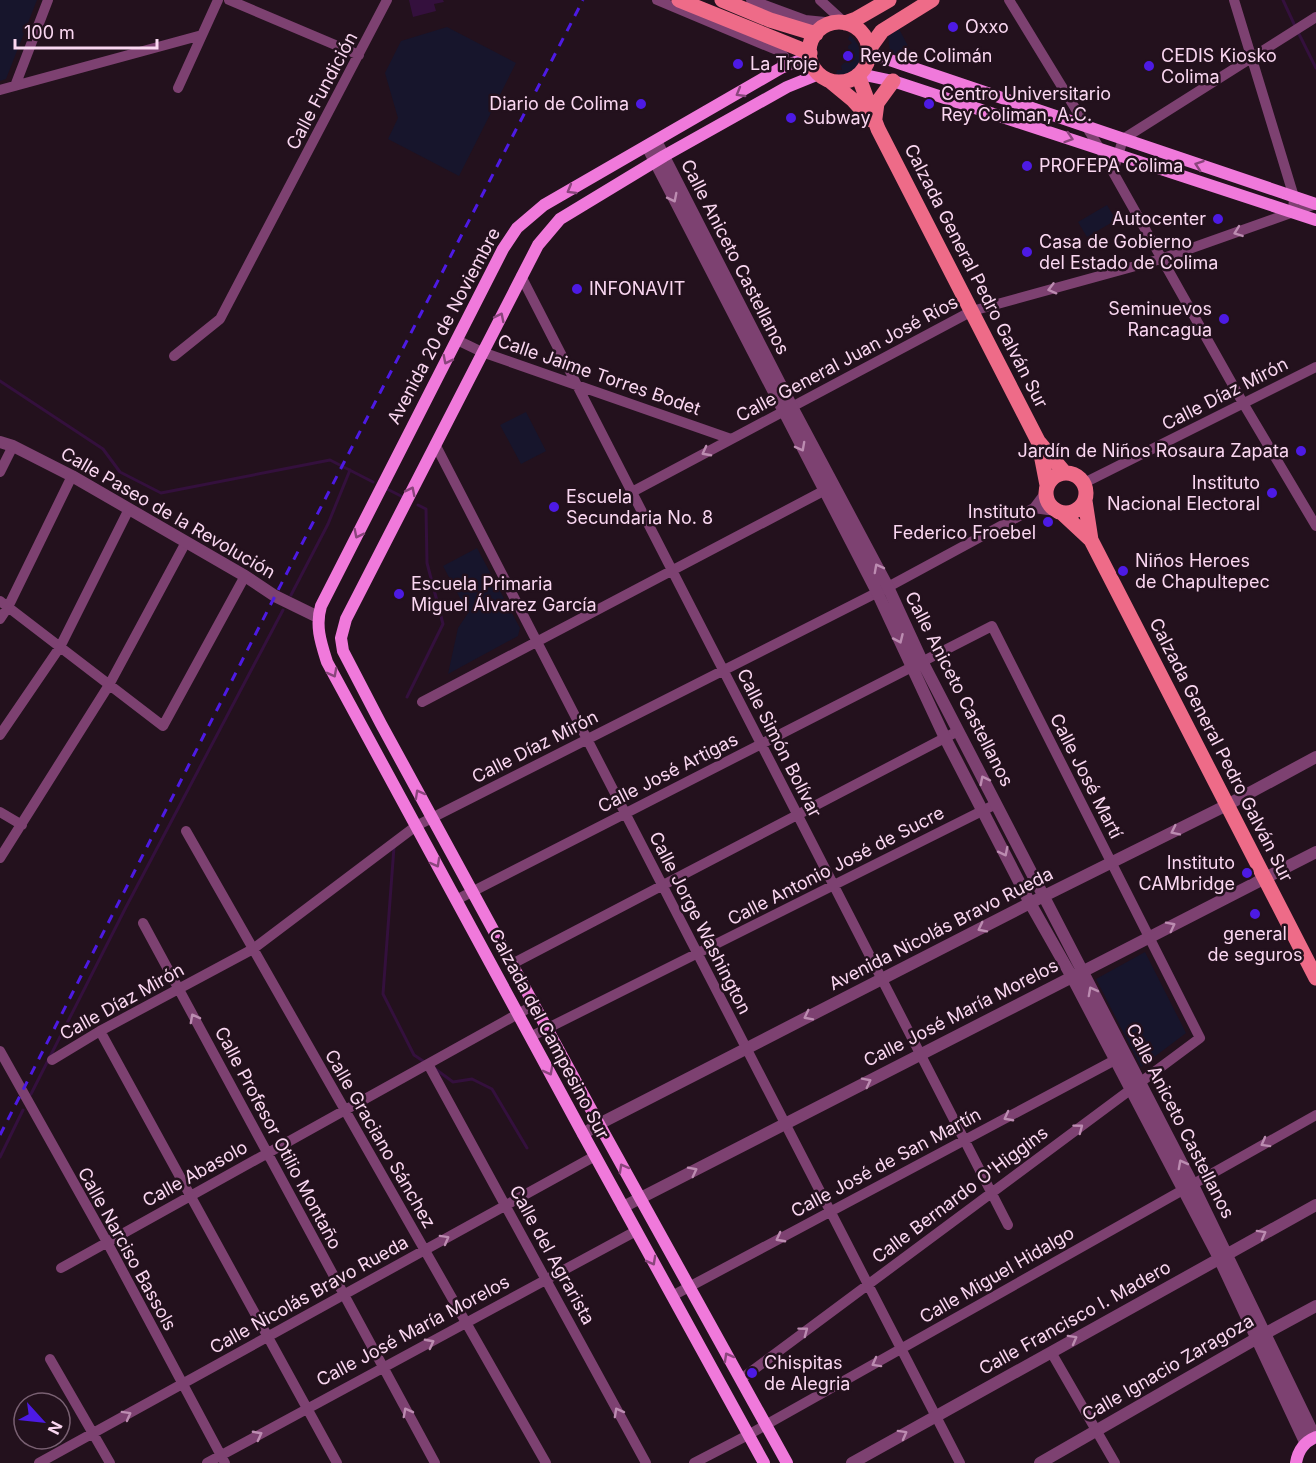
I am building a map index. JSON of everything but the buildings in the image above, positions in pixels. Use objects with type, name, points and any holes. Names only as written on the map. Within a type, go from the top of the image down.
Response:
[{"type":"main road","points":[[679,0],[766,26],[816,34]]},
{"type":"main road","points":[[722,0],[810,54]]},
{"type":"main road","points":[[889,0],[856,19],[822,28],[811,44],[810,54],[814,69],[825,77],[842,82],[859,74],[865,67],[869,51],[882,31],[932,0]]},
{"type":"main road","points":[[840,23],[860,31],[869,51]]},
{"type":"main road","points":[[869,51],[1316,204]]},
{"type":"main road","name":"Avenida 20 de Noviembre","points":[[318,617],[321,606],[503,249],[517,228],[544,205],[781,68],[810,54]]},
{"type":"main road","points":[[859,74],[893,81],[1316,220]]},
{"type":"main road","name":"Calzada General Pedro Galván Sur","points":[[859,74],[877,125],[1038,441],[1065,472]]},
{"type":"main road","points":[[435,444],[520,276],[538,245],[560,219],[659,159],[787,87],[825,77]]},
{"type":"main road","name":"Calzada General Pedro Galván Sur","points":[[825,77],[853,99],[877,125]]},
{"type":"main road","points":[[877,125],[877,103],[893,81]]},
{"type":"main road","name":"Calzada General Pedro Galván Sur","points":[[1038,441],[1047,488]]},
{"type":"main road","name":"Calzada del Campesino Sur","points":[[435,444],[346,619],[341,638],[349,665],[787,1463]]},
{"type":"main road","points":[[1065,472],[1079,477],[1084,483],[1087,492],[1080,508],[1072,513],[1059,512],[1050,506],[1047,488],[1058,474],[1065,472]]},
{"type":"main road","name":"Calzada General Pedro Galván Sur","points":[[1085,501],[1091,540],[1316,978]]},
{"type":"main road","name":"Calzada General Pedro Galván Sur","points":[[1059,512],[1091,540]]},
{"type":"main road","name":"Calzada del Campesino Sur","points":[[318,617],[319,636],[327,662],[582,1134],[764,1463]]},
{"type":"main road","points":[[1296,1463],[1300,1449],[1312,1439]]},
{"type":"street","points":[[15,86],[48,0]]},
{"type":"street","points":[[178,88],[218,0]]},
{"type":"street","points":[[229,0],[359,55]]},
{"type":"street","name":"Calle Fundición","points":[[174,356],[220,319],[387,0]]},
{"type":"street","points":[[657,0],[780,51],[784,56],[781,68]]},
{"type":"street","points":[[751,0],[805,20],[840,23]]},
{"type":"street","points":[[820,0],[840,23]]},
{"type":"street","points":[[1009,0],[1100,149],[1243,404],[1316,526]]},
{"type":"street","points":[[1234,0],[1294,197],[1293,213]]},
{"type":"street","points":[[1113,172],[1123,139],[1316,17]]},
{"type":"street","points":[[0,90],[202,34]]},
{"type":"street","name":"Calle Aniceto Castellanos","points":[[651,144],[883,590],[917,664],[945,738],[1030,903],[1077,974],[1188,1186],[1312,1439]]},
{"type":"street","name":"Calle General Juan José Ríos","points":[[632,492],[972,311],[1161,260],[1316,204]]},
{"type":"street","name":"Calle Simón Bolívar","points":[[520,276],[1008,1225]]},
{"type":"street","name":"Calle Jaime Torres Bodet","points":[[457,340],[482,352],[731,439]]},
{"type":"street","name":"Calle Díaz Mirón","points":[[1084,483],[1316,367]]},
{"type":"street","name":"Calle Paseo de la Revolución","points":[[0,442],[13,446],[72,476],[245,576],[275,596],[318,617]]},
{"type":"street","name":"Calle Jorge Washington","points":[[435,444],[960,1463]]},
{"type":"street","points":[[0,472],[13,446]]},
{"type":"street","points":[[0,619],[4,604],[72,476]]},
{"type":"street","points":[[422,702],[829,488]]},
{"type":"street","points":[[1047,488],[1034,508],[1059,512]]},
{"type":"street","points":[[0,735],[60,647],[129,508]]},
{"type":"street","name":"Calle Díaz Mirón","points":[[52,1060],[100,1031],[253,949],[416,826],[883,590],[1034,508]]},
{"type":"street","points":[[0,858],[109,685],[186,542]]},
{"type":"street","points":[[4,604],[163,726],[245,576]]},
{"type":"street","name":"Calle José Artigas","points":[[456,900],[992,626]]},
{"type":"street","name":"Calle José Martí","points":[[992,626],[1200,1038]]},
{"type":"street","name":"Calle Aniceto Castellanos","points":[[917,664],[958,731],[1044,896],[1115,1060],[1135,1086]]},
{"type":"street","points":[[512,964],[958,731]]},
{"type":"street","name":"Avenida Nicolás Bravo Rueda","points":[[582,1134],[1030,903],[1227,805],[1316,757]]},
{"type":"street","name":"Calle Antonio José de Sucre","points":[[530,1037],[996,804]]},
{"type":"street","points":[[0,812],[22,825]]},
{"type":"street","name":"Calle Graciano Sánchez","points":[[186,831],[546,1463]]},
{"type":"street","name":"Calle José María Morelos","points":[[623,1207],[1316,852]]},
{"type":"street","name":"Calle Profesor Otilio Montaño","points":[[142,923],[435,1463]]},
{"type":"street","name":"Calle Abasolo","points":[[61,1268],[534,1005]]},
{"type":"street","points":[[100,1031],[338,1463]]},
{"type":"street","name":"Calle Bernardo O'Higgins","points":[[741,1379],[1200,1038]]},
{"type":"street","points":[[0,1073],[3,1056]]},
{"type":"street","name":"Calle Narciso Bassols","points":[[3,1056],[223,1459]]},
{"type":"street","name":"Calle José de San Martín","points":[[672,1296],[1115,1060]]},
{"type":"street","name":"Calle del Agrarista","points":[[428,1064],[646,1463]]},
{"type":"street","name":"Calle Miguel Hidalgo","points":[[694,1463],[748,1435],[1316,1115]]},
{"type":"street","name":"Calle Nicolás Bravo Rueda","points":[[39,1463],[595,1156]]},
{"type":"street","name":"Calle Francisco I. Madero","points":[[852,1463],[1316,1205]]},
{"type":"street","name":"Calle José María Morelos","points":[[207,1463],[223,1459],[307,1408],[636,1231]]},
{"type":"street","name":"Calle Ignacio Zaragoza","points":[[1040,1463],[1261,1335],[1316,1306]]},
{"type":"street","points":[[1051,1352],[1115,1463]]},
{"type":"street","points":[[50,1359],[110,1463]]},
{"type":"shaded area","points":[[0,0],[37,0],[6,79],[0,81]]},
{"type":"shaded area","points":[[409,0],[443,0],[444,2],[434,4],[436,11],[413,17]]},
{"type":"shaded area","points":[[447,27],[516,63],[459,176],[388,139],[398,118],[385,73],[401,41]]},
{"type":"shaded area","points":[[899,29],[916,61],[890,52],[888,36]]},
{"type":"shaded area","points":[[850,35],[859,48],[860,61],[851,71],[836,75],[837,70],[842,70],[841,66],[849,58],[848,46],[852,43],[848,39]]},
{"type":"shaded area","points":[[1107,205],[1116,220],[1087,237],[1078,222]]},
{"type":"shaded area","points":[[526,412],[546,451],[521,464],[500,425]]},
{"type":"shaded area","points":[[477,548],[520,628],[518,636],[448,674],[458,628],[468,613],[443,566]]},
{"type":"shaded area","points":[[1145,952],[1186,1033],[1141,1067],[1096,979]]},
{"type":"waterway","points":[[1283,0],[1295,26]]},
{"type":"waterway","points":[[1298,32],[1316,68]]},
{"type":"waterway","points":[[0,381],[103,449],[120,472],[161,493],[330,460],[373,482]]},
{"type":"waterway","points":[[291,595],[328,524],[350,470]]},
{"type":"waterway","points":[[387,489],[401,496]]},
{"type":"waterway","points":[[407,697],[443,624],[427,563],[426,509],[418,505]]},
{"type":"waterway","points":[[31,1094],[126,907],[283,610]]},
{"type":"waterway","points":[[394,847],[383,994],[414,1055],[426,1063]]},
{"type":"waterway","points":[[434,1068],[453,1082],[472,1079],[492,1089],[527,1148]]},
{"type":"waterway","points":[[0,1157],[23,1110]]},
{"type":"railway","points":[[0,1135],[583,0]]},
{"type":"place","name":"Oxxo","points":[[953,27]]},
{"type":"place","name":"Rey de Colimán","points":[[848,56]]},
{"type":"place","name":"La Troje","points":[[738,64]]},
{"type":"place","name":"CEDIS Kiosko Colima","points":[[1149,66]]},
{"type":"place","name":"Diario de Colima","points":[[641,104]]},
{"type":"place","name":"Centro Universitario Rey Coliman, A.C.","points":[[929,104]]},
{"type":"place","name":"Subway","points":[[791,118]]},
{"type":"place","name":"PROFEPA Colima","points":[[1027,166]]},
{"type":"place","name":"Autocenter","points":[[1218,219]]},
{"type":"place","name":"Casa de Gobierno del Estado de Colima","points":[[1027,252]]},
{"type":"place","name":"INFONAVIT","points":[[577,289]]},
{"type":"place","name":"Seminuevos Rancagua","points":[[1224,319]]},
{"type":"place","name":"Jardín de Niños Rosaura Zapata","points":[[1301,451]]},
{"type":"place","name":"Instituto Nacional Electoral","points":[[1272,493]]},
{"type":"place","name":"Escuela Secundaria No. 8","points":[[554,507]]},
{"type":"place","name":"Instituto Federico Froebel","points":[[1048,522]]},
{"type":"place","name":"Niños Heroes de Chapultepec","points":[[1123,571]]},
{"type":"place","name":"Escuela Primaria Miguel Álvarez García","points":[[399,594]]},
{"type":"place","name":"Instituto CAMbridge","points":[[1247,873]]},
{"type":"place","name":"general de seguros","points":[[1255,914]]},
{"type":"place","name":"Chispitas de Alegria","points":[[752,1373]]}]
